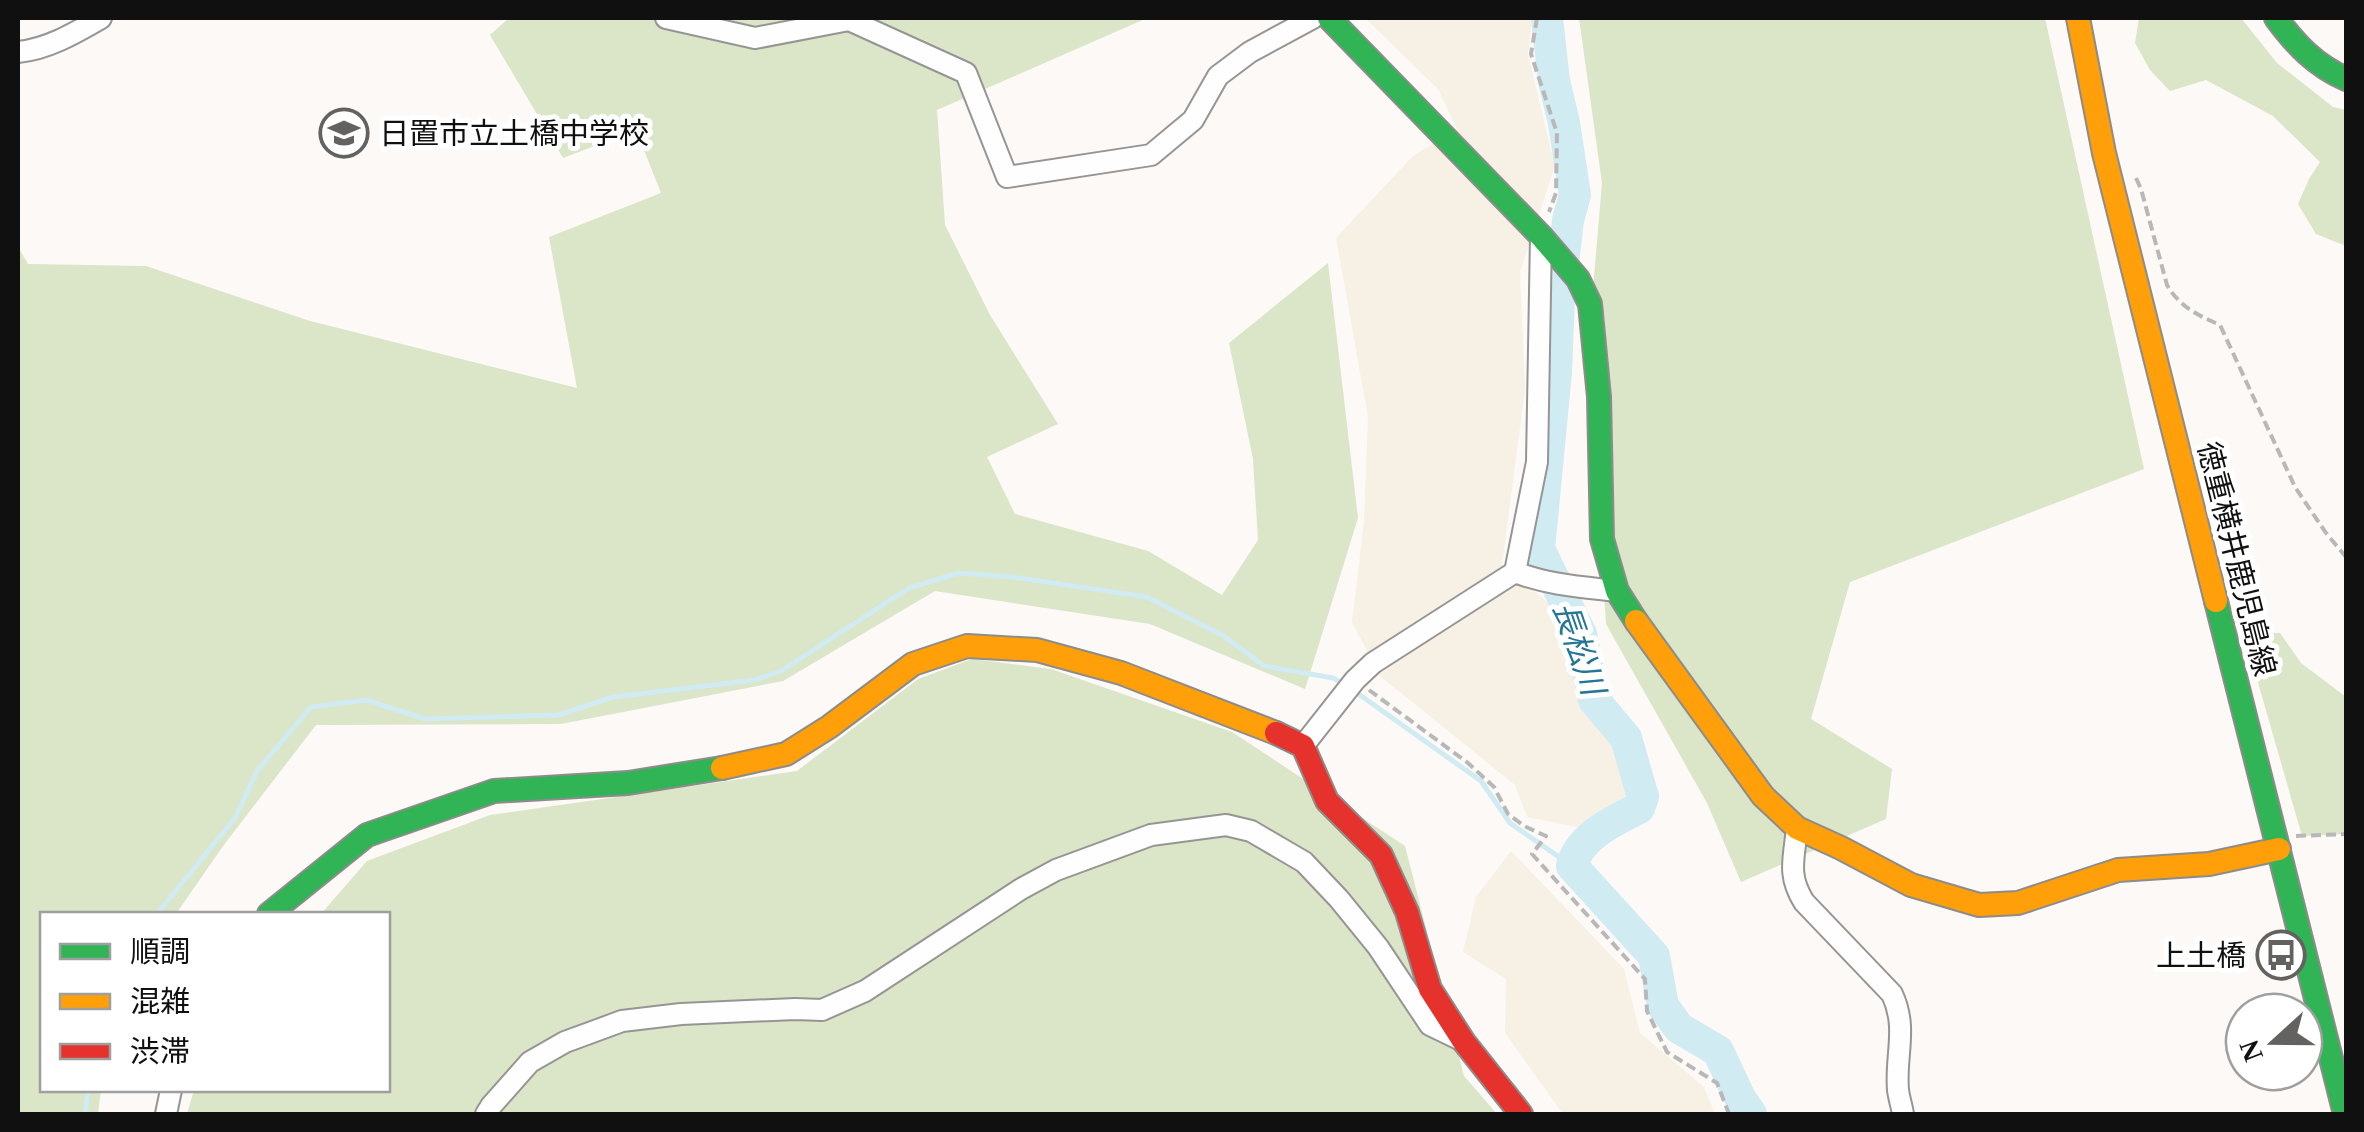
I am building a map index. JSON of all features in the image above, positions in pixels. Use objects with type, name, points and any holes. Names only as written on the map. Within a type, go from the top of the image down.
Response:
[{"type":"street","points":[[18,52],[34,50],[76,33],[101,18]]},
{"type":"street","points":[[666,18],[755,38],[850,20],[966,73],[1008,177],[1151,155],[1193,120],[1218,76],[1250,52],[1312,18]]},
{"type":"street","points":[[1328,18],[1578,278],[1590,304],[1598,396],[1602,539],[1617,591],[1763,796],[1797,828],[1911,884],[1979,905],[2018,904],[2118,870],[2209,864],[2279,850]]},
{"type":"street","name":"徳重横井鹿児島線","points":[[2078,18],[2104,153],[2345,1114]]},
{"type":"street","points":[[2276,18],[2302,53],[2346,80]]},
{"type":"street","points":[[1523,575],[1537,462],[1545,242]]},
{"type":"street","points":[[1304,746],[1373,663],[1523,575],[1617,591]]},
{"type":"street","points":[[272,912],[367,835],[494,791],[628,783],[786,754],[830,727],[914,664],[967,646],[1037,650],[1121,673],[1261,725],[1304,746],[1327,801],[1381,855],[1407,912],[1430,989],[1464,1042],[1521,1114]]},
{"type":"street","points":[[486,1114],[530,1062],[565,1042],[622,1022],[681,1014],[822,1010],[865,992],[1056,870],[1151,836],[1226,825],[1251,830],[1304,862],[1378,948],[1430,1025],[1464,1042]]},
{"type":"street","points":[[1797,828],[1794,887],[1892,994],[1899,1009],[1898,1090],[1903,1114]]},
{"type":"path","points":[[1537,18],[1531,54],[1557,133],[1556,192],[1545,242]]},
{"type":"path","points":[[2134,174],[2166,284],[2174,298],[2195,314],[2220,325],[2295,487],[2346,557]]},
{"type":"path","points":[[1349,688],[1468,763],[1494,787],[1508,814],[1546,836],[1532,854],[1646,979],[1647,1011],[1667,1052],[1717,1083],[1729,1114]]},
{"type":"path","points":[[2279,850],[2292,837],[2346,834]]},
{"type":"shaded area","points":[[1365,18],[1532,18],[1528,55],[1555,166],[1520,272],[1525,390],[1502,564],[1551,605],[1586,706],[1617,742],[1629,798],[1581,828],[1527,817],[1515,785],[1380,676],[1352,622],[1364,522],[1368,417],[1336,238],[1413,156],[1457,129],[1438,89]]},
{"type":"shaded area","points":[[1511,851],[1624,969],[1640,1033],[1704,1087],[1715,1114],[1563,1114],[1505,1033],[1506,979],[1463,952],[1476,897]]},
{"type":"green space","points":[[509,18],[1147,18],[937,110],[945,225],[990,315],[1058,424],[987,457],[1015,514],[1148,551],[1222,595],[1258,540],[1253,459],[1229,343],[1328,263],[1358,518],[1305,689],[1150,624],[935,591],[783,681],[561,724],[316,725],[177,912],[40,912],[40,1092],[101,1092],[98,1114],[18,1114],[18,247],[28,264],[146,266],[310,321],[577,388],[549,237],[661,193],[636,130],[563,158],[490,35]]},
{"type":"green space","points":[[1579,18],[2045,18],[2144,469],[1850,582],[1811,719],[1892,769],[1886,819],[1741,882],[1707,803],[1606,624],[1588,347],[1602,183]]},
{"type":"green space","points":[[2139,18],[2241,18],[2277,63],[2333,107],[2346,110],[2346,246],[2316,234],[2298,204],[2320,162],[2273,116],[2206,80],[2170,91],[2150,70],[2135,43]]},
{"type":"green space","points":[[2256,633],[2280,633],[2301,663],[2346,697],[2346,834],[2302,836],[2249,651]]},
{"type":"green space","points":[[972,659],[1051,669],[1232,732],[1405,846],[1464,1076],[1497,1114],[187,1114],[193,1092],[390,1092],[390,912],[323,912],[367,861],[490,815],[797,771],[918,679]]},
{"type":"waterway","name":"長松川","points":[[1547,18],[1575,195],[1568,220],[1559,297],[1539,549],[1581,634],[1594,700],[1626,738],[1643,797],[1639,808],[1590,838],[1572,866],[1654,956],[1663,1006],[1679,1028],[1718,1051],[1751,1114]]},
{"type":"waterway","points":[[159,912],[235,818],[257,771],[311,707],[366,700],[425,719],[558,715],[613,697],[755,680],[781,671],[909,588],[959,573],[1147,597],[1224,636],[1264,666],[1333,678],[1344,684]]},
{"type":"waterway","points":[[1353,690],[1481,781],[1510,823],[1572,866]]},
{"type":"waterway","points":[[85,1114],[88,1092]]},
{"type":"traffic: fast","points":[[1329,18],[1578,279],[1590,304],[1599,397],[1602,539],[1617,591],[1636,621]]},
{"type":"traffic: fast","points":[[2276,18],[2307,53],[2346,79]]},
{"type":"traffic: fast","points":[[2216,601],[2345,1114]]},
{"type":"traffic: fast","points":[[271,912],[367,835],[494,791],[628,783],[722,768]]},
{"type":"traffic: slow","points":[[2078,18],[2104,153],[2216,601]]},
{"type":"traffic: slow","points":[[1636,621],[1763,796],[1797,828],[1911,885],[1979,905],[2018,903],[2118,870],[2209,864],[2279,849]]},
{"type":"traffic: slow","points":[[722,768],[786,754],[913,664],[967,646],[1037,650],[1121,673],[1276,733]]},
{"type":"traffic: jam","points":[[1276,733],[1303,746],[1327,801],[1381,855],[1407,912],[1430,989],[1464,1042],[1521,1114]]},
{"type":"place","name":"日置市立土橋中学校","points":[[344,133]]},
{"type":"place","name":"上土橋","points":[[2281,955]]}]
